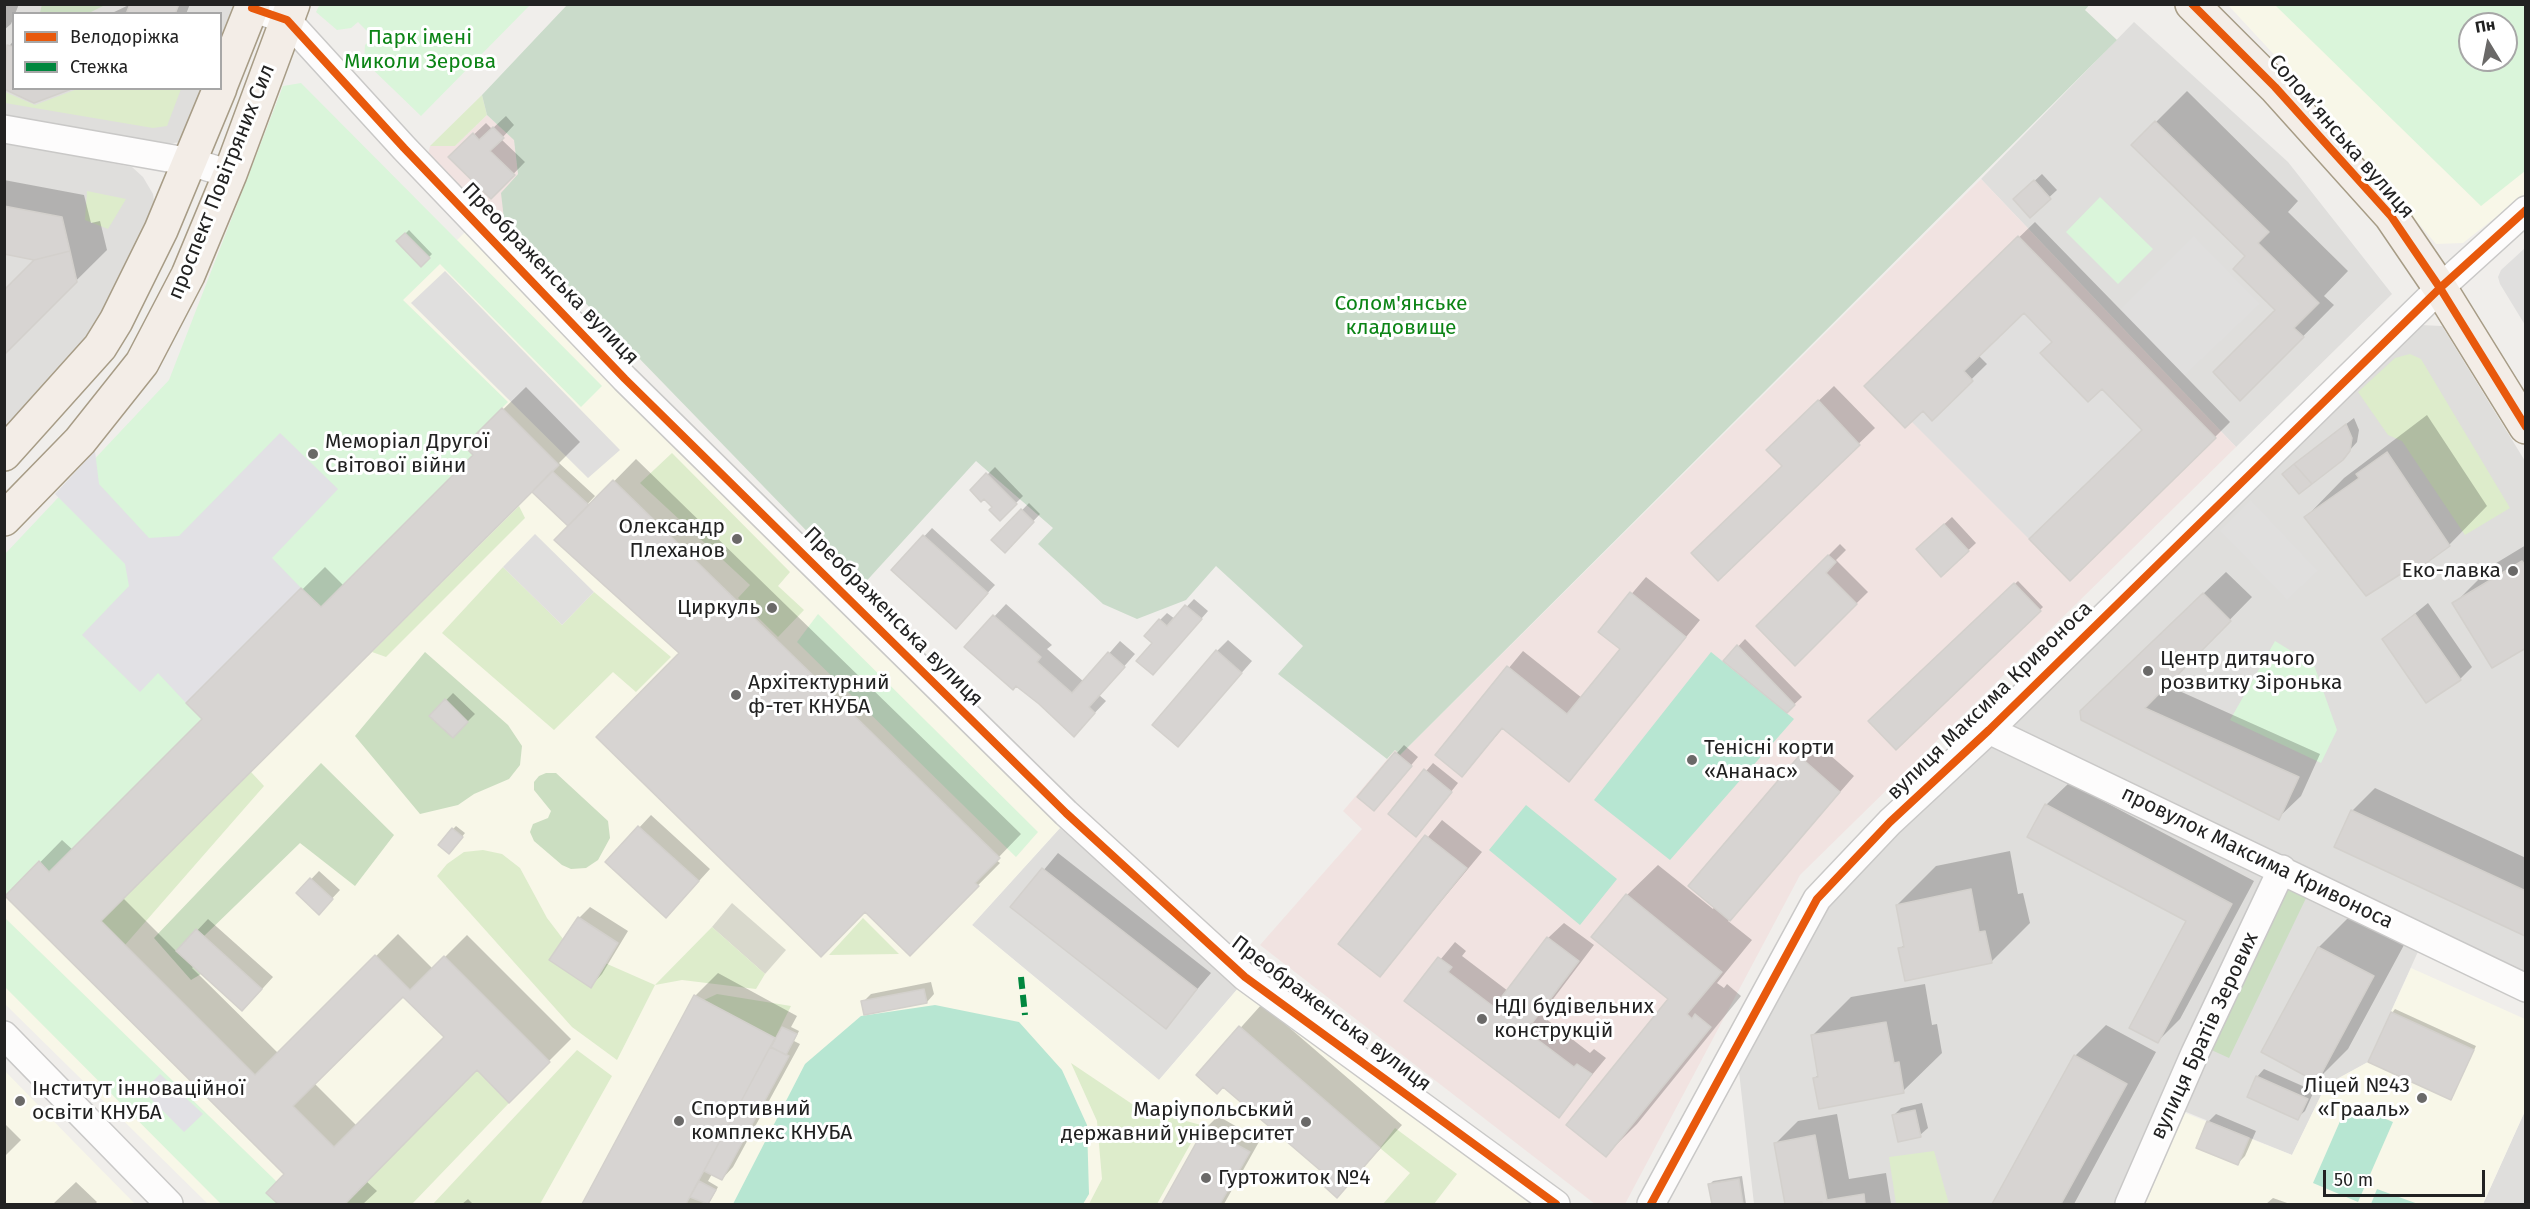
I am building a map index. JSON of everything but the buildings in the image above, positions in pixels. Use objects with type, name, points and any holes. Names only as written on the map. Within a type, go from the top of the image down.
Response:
[{"type":"main road","name":"Соломʼянська вулиця","points":[[2192,4],[2276,87],[2391,216],[2440,288],[2526,427]]},
{"type":"main road","name":"проспект Повітряних Сил","points":[[222,83],[253,6]]},
{"type":"main road","name":"проспект Повітряних Сил","points":[[4,519],[80,441],[142,363],[188,275],[230,174],[290,12]]},
{"type":"main road","name":"проспект Повітряних Сил","points":[[4,454],[100,347],[116,321],[161,230],[219,90]]},
{"type":"street","name":"Преображенська вулиця","points":[[253,6],[290,12],[399,143],[625,380],[1066,813],[1245,977],[1556,1204]]},
{"type":"street","points":[[4,129],[191,162],[230,174]]},
{"type":"street","name":"вулиця Максима Кривоноса","points":[[1651,1204],[1817,899],[1890,822],[1989,730],[2440,288],[2526,210]]},
{"type":"street","name":"провулок Максима Кривоноса","points":[[1989,730],[2526,988]]},
{"type":"street","name":"вулиця Братів Зерових","points":[[2129,1204],[2195,1053],[2282,869]]},
{"type":"street","points":[[4,1035],[169,1204]]},
{"type":"shaded area","points":[[4,5],[245,5],[222,61],[222,12],[12,12],[12,90],[209,90],[182,142],[156,145],[5,117]]},
{"type":"shaded area","points":[[2228,5],[2525,5],[2525,194],[2463,243],[2436,244],[2293,75]]},
{"type":"shaded area","points":[[2134,22],[2288,162],[2392,294],[2236,447],[1981,179]]},
{"type":"shaded area","points":[[487,115],[514,139],[518,174],[504,219],[515,230],[522,261],[426,163],[430,146],[455,146]]},
{"type":"shaded area","points":[[5,142],[132,167],[143,177],[153,194],[155,208],[111,314],[5,440]]},
{"type":"shaded area","points":[[1981,179],[2236,447],[1800,875],[1625,1204],[1595,1204],[1260,945],[1362,829],[1343,811],[1395,750],[1401,754]]},
{"type":"shaded area","points":[[468,229],[1060,828],[972,925],[1159,1080],[1240,986],[1530,1204],[208,1204],[5,1004],[4,699]]},
{"type":"shaded area","points":[[2194,236],[2260,304],[2184,376],[2120,310]]},
{"type":"shaded area","points":[[2525,248],[2525,325],[2498,277],[2501,270]]},
{"type":"shaded area","points":[[445,271],[620,450],[588,478],[411,303]]},
{"type":"shaded area","points":[[2024,313],[2052,342],[2041,353],[2088,402],[2102,389],[2142,430],[2029,539],[1911,421],[1923,411],[1933,420],[1973,381],[1964,371]]},
{"type":"shaded area","points":[[2420,325],[2442,326],[2525,461],[2525,982],[2426,934],[2368,1062],[2326,1085],[2292,1155],[2169,1105],[2122,1204],[1754,1204],[1738,1063],[1822,902]]},
{"type":"shaded area","points":[[280,433],[338,489],[272,558],[301,588],[186,703],[158,673],[140,692],[82,635],[129,586],[125,564],[55,494],[95,451],[99,484],[149,538],[179,536]]},
{"type":"shaded area","points":[[2251,500],[2318,571],[2287,600],[2220,531]]},
{"type":"shaded area","points":[[535,534],[594,592],[562,625],[503,567]]},
{"type":"shaded area","points":[[1060,828],[1240,986],[1159,1080],[972,925]]},
{"type":"shaded area","points":[[732,903],[786,950],[765,974],[712,927]]},
{"type":"shaded area","name":"Ліцей №43 «Грааль»","points":[[2411,968],[2525,1019],[2525,1111],[2483,1204],[2145,1204],[2185,1113],[2292,1155],[2326,1085],[2368,1062]]},
{"type":"shaded area","points":[[4,1070],[72,1140],[135,1204],[5,1204]]},
{"type":"shaded area","points":[[160,1074],[203,1114],[184,1132],[143,1091]]},
{"type":"shaded area","points":[[2525,1111],[2525,1204],[2483,1204]]},
{"type":"green space","points":[[42,4],[105,4],[91,12],[40,12]]},
{"type":"green space","name":"Парк імені Миколи Зерова","points":[[320,4],[530,5],[421,116],[364,61],[365,45],[373,37],[358,22],[351,28],[337,30],[316,12]]},
{"type":"green space","name":"Солом'янське кладовище","points":[[2090,4],[2085,10],[2117,40],[1400,755],[1395,750],[1387,759],[1278,674],[1303,646],[1216,566],[1186,600],[1137,619],[1103,604],[1038,544],[1053,528],[976,461],[861,587],[504,219],[501,193],[518,174],[514,140],[487,115],[482,95],[567,5]]},
{"type":"green space","points":[[2275,5],[2525,5],[2525,171],[2481,206]]},
{"type":"green space","points":[[301,83],[602,386],[581,407],[440,264],[403,300],[508,402],[464,446],[473,455],[321,607],[301,588],[186,702],[202,719],[49,872],[38,861],[5,896],[5,554],[169,380],[283,86]]},
{"type":"green space","points":[[75,90],[181,90],[167,126],[153,128],[5,103],[5,92],[35,105]]},
{"type":"green space","points":[[482,95],[487,115],[455,146],[430,146]]},
{"type":"green space","points":[[87,191],[126,199],[108,229],[85,220]]},
{"type":"green space","points":[[2100,197],[2153,249],[2118,284],[2066,232]]},
{"type":"green space","points":[[2410,354],[2421,359],[2510,508],[2465,535],[2402,441],[2388,435],[2358,392],[2395,358]]},
{"type":"green space","points":[[672,453],[790,572],[778,586],[804,610],[778,637],[738,598],[750,585],[640,483]]},
{"type":"green space","points":[[519,506],[525,518],[386,657],[372,652]]},
{"type":"green space","points":[[503,567],[562,625],[594,592],[671,657],[636,692],[613,672],[554,730],[442,633]]},
{"type":"green space","points":[[818,614],[1038,832],[1016,857],[797,642]]},
{"type":"green space","points":[[2275,641],[2314,665],[2337,730],[2321,763],[2230,720]]},
{"type":"green space","points":[[425,652],[508,725],[522,746],[520,765],[509,779],[474,794],[458,805],[420,814],[355,736]]},
{"type":"green space","name":"Тенісні корти «Ананас»","points":[[1711,652],[1794,719],[1670,860],[1594,800]]},
{"type":"green space","points":[[321,763],[394,835],[355,886],[300,843],[204,936],[196,929],[176,951],[201,974],[191,980],[154,938]]},
{"type":"green space","points":[[251,772],[264,786],[125,945],[101,921]]},
{"type":"green space","points":[[546,773],[556,773],[608,821],[610,838],[598,860],[586,868],[571,869],[562,865],[534,841],[530,832],[533,824],[548,818],[551,811],[534,790],[534,782]]},
{"type":"green space","points":[[1526,805],[1617,879],[1580,925],[1489,850]]},
{"type":"green space","points":[[483,850],[502,854],[520,868],[547,918],[563,939],[549,960],[605,963],[655,985],[617,1060],[572,1027],[437,876],[447,864],[464,852]]},
{"type":"green space","points":[[2284,883],[2308,894],[2229,1058],[2207,1048]]},
{"type":"green space","points":[[4,917],[277,1182],[266,1193],[278,1204],[221,1204],[5,987]]},
{"type":"green space","points":[[863,918],[899,954],[829,955]]},
{"type":"green space","points":[[712,927],[765,974],[756,989],[682,980],[655,985]]},
{"type":"green space","points":[[717,994],[791,1006],[775,1038],[704,1000]]},
{"type":"green space","points":[[935,1005],[1019,1022],[1062,1070],[1087,1125],[1089,1194],[1083,1204],[733,1204],[805,1064],[861,1016]]},
{"type":"green space","points":[[577,1050],[612,1076],[540,1204],[433,1204]]},
{"type":"green space","points":[[1071,1063],[1138,1108],[1201,1125],[1157,1204],[1089,1204],[1102,1179],[1097,1121]]},
{"type":"green space","points":[[477,1070],[509,1103],[412,1204],[344,1203]]},
{"type":"green space","points":[[2348,1103],[2393,1122],[2358,1202],[2313,1183]]},
{"type":"green space","points":[[1395,1128],[1457,1174],[1434,1204],[1383,1204],[1410,1173],[1380,1148]]},
{"type":"green space","points":[[1934,1151],[1949,1204],[1896,1204],[1889,1157]]},
{"type":"green space","points":[[2377,1189],[2418,1204],[2371,1204]]},
{"type":"marked path","points":[[1021,977],[1025,1015]]},
{"type":"cycle path","points":[[2192,4],[2275,87],[2391,216],[2440,288],[2526,427]]},
{"type":"cycle path","points":[[252,8],[287,20],[404,148],[625,379],[1066,813],[1245,977],[1556,1204]]},
{"type":"cycle path","points":[[1651,1204],[1817,899],[1890,822],[1989,730],[2440,288],[2526,210]]},
{"type":"place","name":"Меморіал Другої Світової війни","points":[[313,454]]},
{"type":"place","name":"Олександр Плеханов","points":[[737,539]]},
{"type":"place","name":"Еко-лавка","points":[[2513,571]]},
{"type":"place","name":"Циркуль","points":[[772,608]]},
{"type":"place","name":"Центр дитячого розвитку Зіронька","points":[[2148,671]]},
{"type":"place","name":"Архітектурний ф-тет КНУБА","points":[[736,695]]},
{"type":"place","name":"Тенісні корти «Ананас»","points":[[1692,760]]},
{"type":"place","name":"НДІ будівельних конструкцій","points":[[1482,1019]]},
{"type":"place","name":"Ліцей №43 «Грааль»","points":[[2422,1098]]},
{"type":"place","name":"Інститут інноваційної освіти КНУБА","points":[[20,1101]]},
{"type":"place","name":"Спортивний комплекс КНУБА","points":[[679,1121]]},
{"type":"place","name":"Маріупольський державний університет","points":[[1306,1122]]},
{"type":"place","name":"Гуртожиток №4","points":[[1206,1178]]}]
